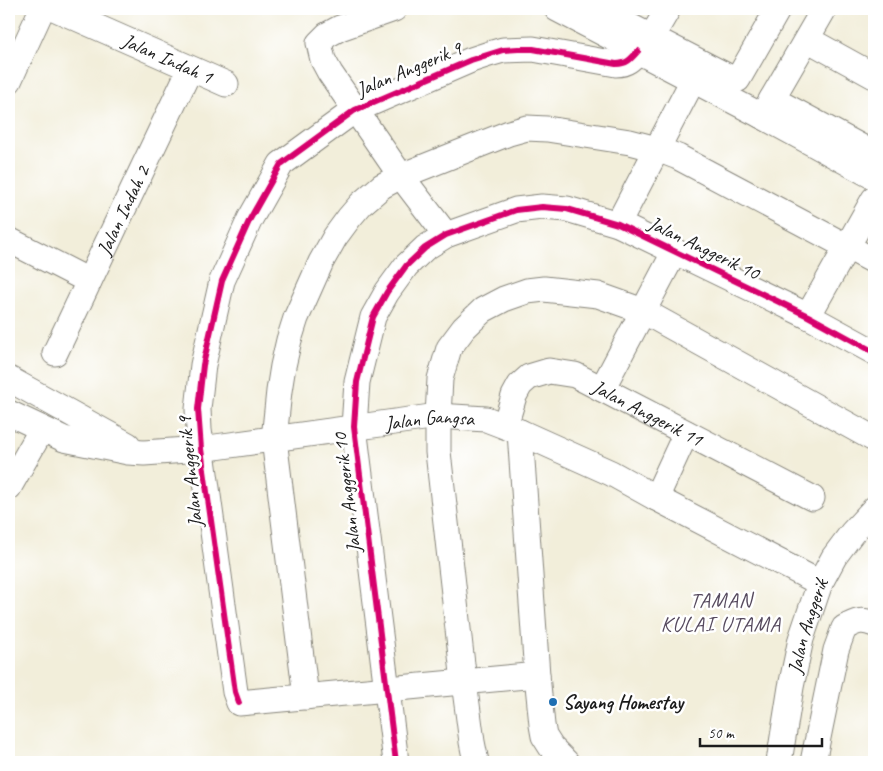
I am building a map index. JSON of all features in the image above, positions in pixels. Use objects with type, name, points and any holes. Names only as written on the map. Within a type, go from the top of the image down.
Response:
[{"type":"street","points":[[9,81],[42,9]]},
{"type":"street","name":"Jalan Indah 1","points":[[56,9],[226,84]]},
{"type":"street","points":[[394,9],[340,28],[327,34],[320,43],[324,60],[330,73],[446,236]]},
{"type":"street","points":[[557,9],[731,78],[738,79],[778,9]]},
{"type":"street","points":[[597,9],[693,80],[767,108],[874,154]]},
{"type":"street","points":[[645,44],[668,9]]},
{"type":"street","points":[[767,108],[824,9]]},
{"type":"street","points":[[807,39],[874,76]]},
{"type":"street","name":"Jalan Anggerik 9","points":[[306,697],[239,703],[234,692],[202,449],[198,410],[203,365],[222,281],[250,219],[281,164],[355,110],[471,60],[503,50],[533,49],[623,64],[629,61],[645,44]]},
{"type":"street","name":"Jalan Indah 2","points":[[55,353],[190,68]]},
{"type":"street","points":[[618,224],[693,80]]},
{"type":"street","points":[[767,108],[874,176]]},
{"type":"street","points":[[536,675],[306,697],[274,439],[279,391],[289,340],[296,318],[322,262],[340,231],[361,204],[382,186],[402,176],[509,133],[526,128],[547,129],[630,142],[678,158],[874,261]]},
{"type":"street","points":[[808,316],[874,199]]},
{"type":"street","name":"Jalan Anggerik 10","points":[[396,762],[354,427],[357,382],[373,316],[387,292],[406,266],[425,248],[446,236],[516,210],[542,207],[566,210],[618,224],[808,316],[874,352]]},
{"type":"street","points":[[9,240],[89,281]]},
{"type":"street","points":[[602,389],[675,251]]},
{"type":"street","points":[[476,762],[464,682],[438,452],[438,416],[440,379],[449,348],[464,328],[483,310],[504,299],[527,291],[544,289],[598,295],[643,311],[874,439]]},
{"type":"street","name":"Jalan Anggerik 11","points":[[566,762],[551,747],[544,736],[542,725],[512,429],[514,396],[520,386],[529,377],[549,371],[574,375],[812,498]]},
{"type":"street","points":[[9,379],[134,448],[138,453]]},
{"type":"street","name":"Jalan Gangsa","points":[[9,413],[64,439],[138,453],[202,449],[438,416],[486,419],[611,473],[820,583]]},
{"type":"street","points":[[9,487],[42,429]]},
{"type":"street","points":[[656,498],[686,433]]},
{"type":"street","name":"Jalan Anggerik","points":[[779,762],[800,639],[820,583],[834,557],[874,509]]},
{"type":"street","points":[[813,762],[836,650],[844,628],[864,623]]},
{"type":"cycle path","points":[[239,703],[235,692],[201,449],[198,409],[203,365],[222,281],[250,219],[281,164],[355,110],[471,60],[503,50],[533,49],[616,64],[628,61],[638,51]]},
{"type":"cycle path","points":[[396,762],[354,427],[357,382],[373,317],[387,292],[406,266],[425,248],[446,235],[516,210],[542,207],[567,209],[618,224],[808,316],[874,352]]},
{"type":"place","name":"Sayang Homestay","points":[[553,702]]},
{"type":"district","name":"TAMAN KULAI UTAMA","points":[[721,612]]}]
